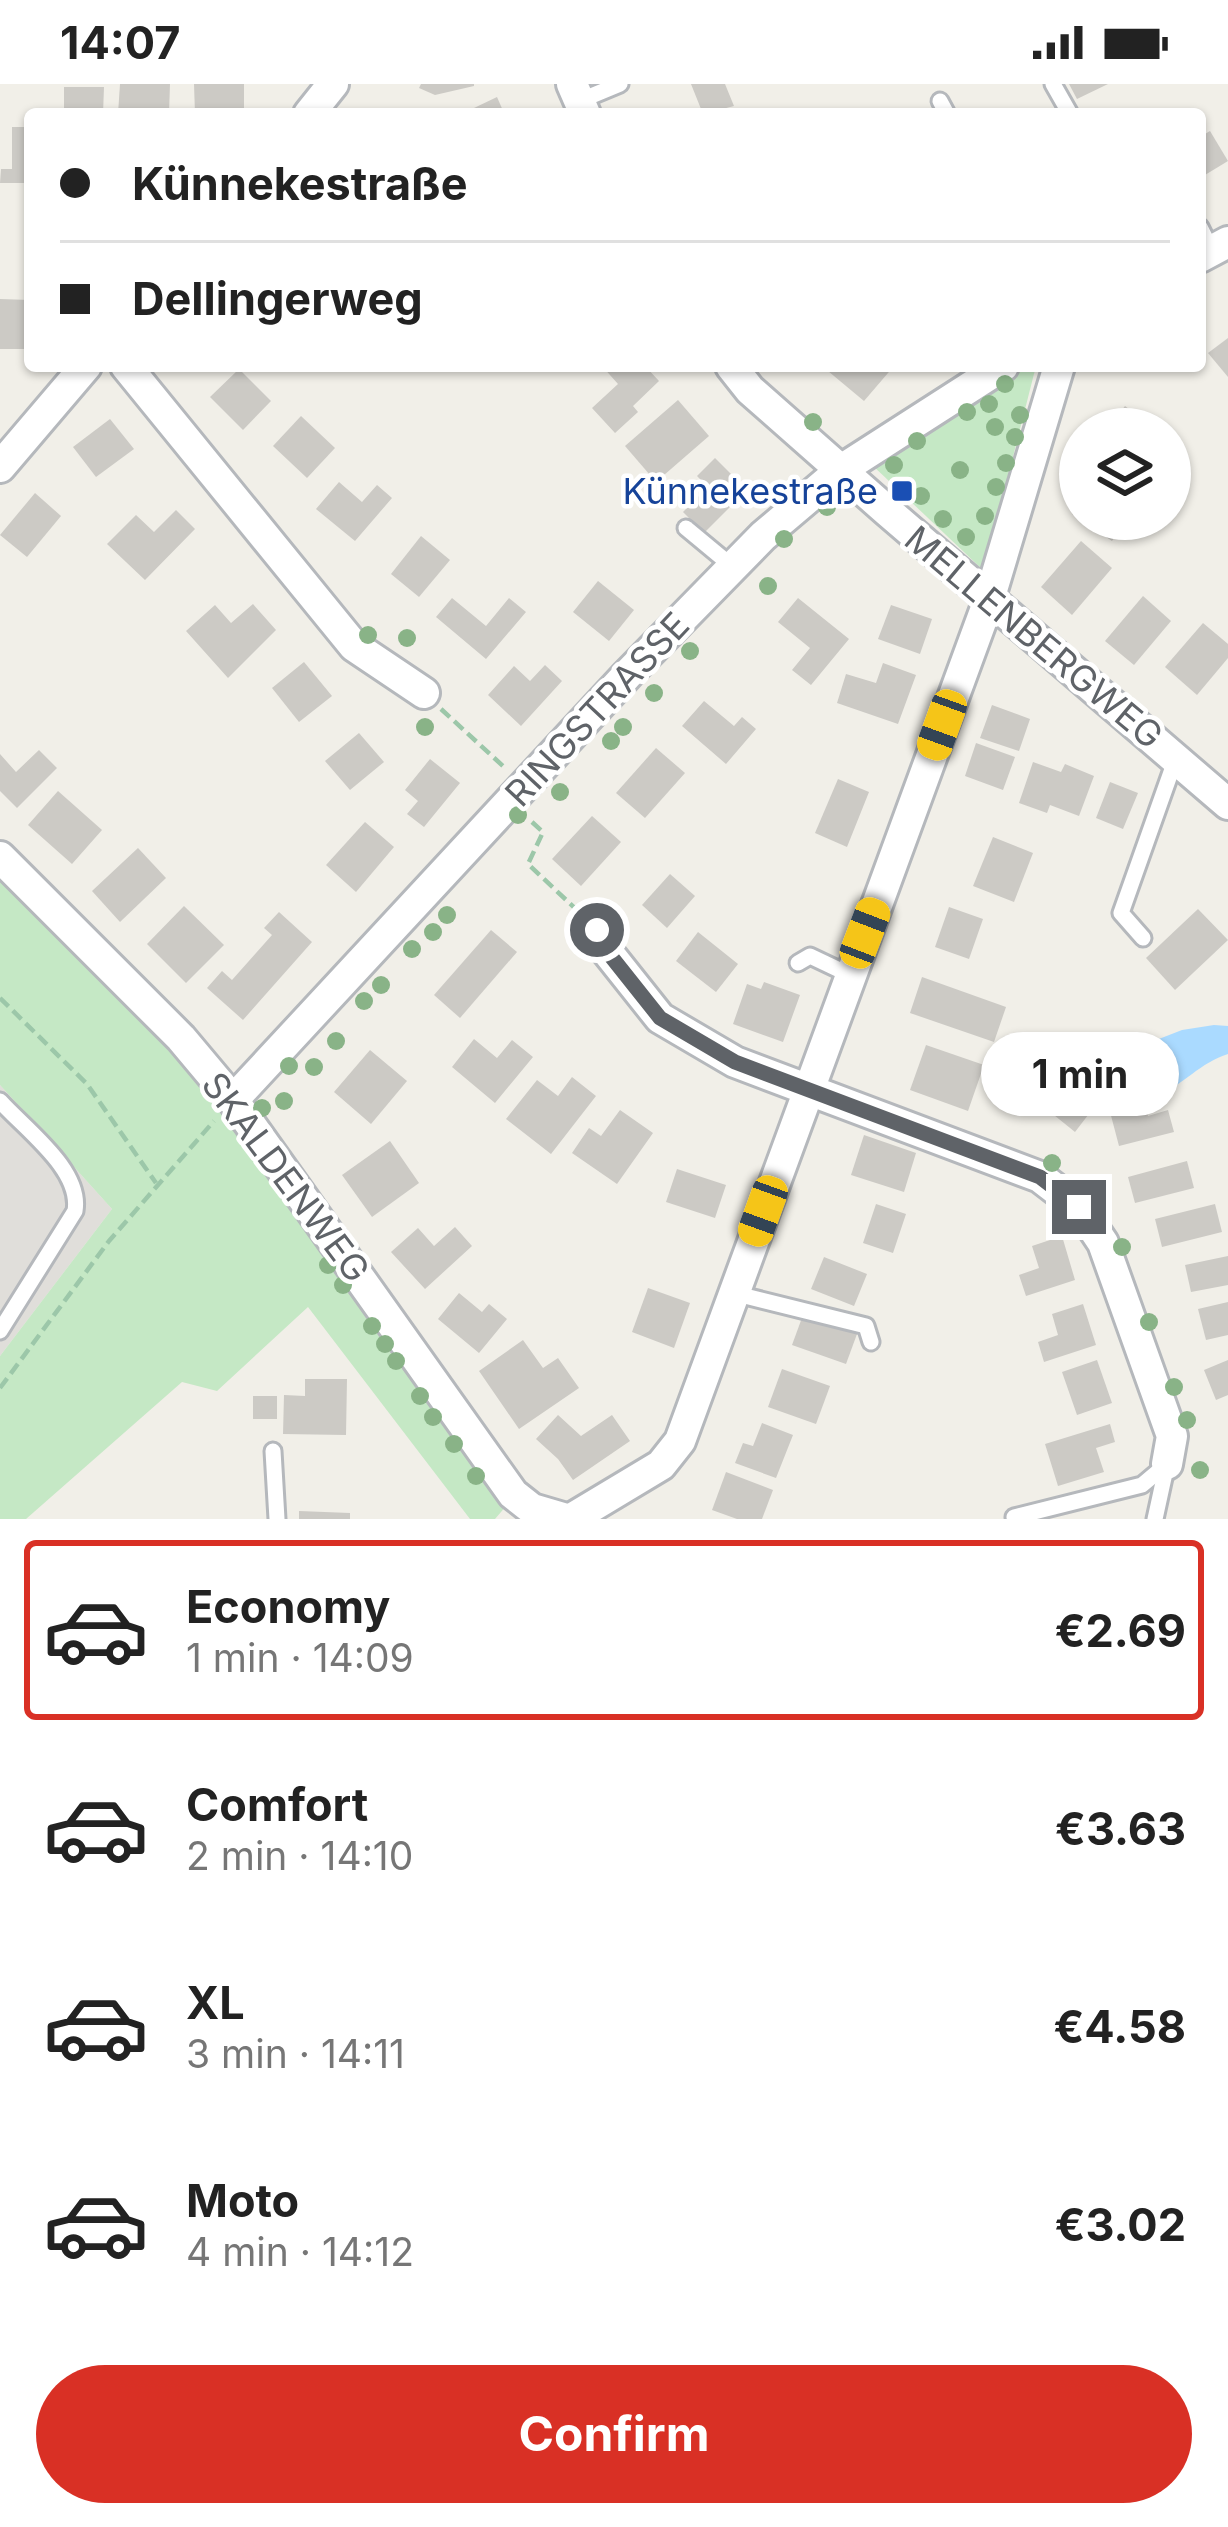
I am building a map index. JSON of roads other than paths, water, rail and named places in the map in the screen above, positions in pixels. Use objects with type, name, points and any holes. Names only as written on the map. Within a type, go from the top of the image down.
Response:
[{"type":"street","points":[[314,108],[333,84]]},
{"type":"street","points":[[0,467],[81,372]]},
{"type":"street","points":[[131,372],[354,646],[424,693]]},
{"type":"street","name":"MELLENBERGWEG","points":[[735,372],[989,600],[1228,804]]},
{"type":"street","name":"RINGSTRASSE","points":[[233,1100],[733,567],[841,470],[994,372]]},
{"type":"street","points":[[561,1517],[661,1465],[675,1451],[989,600],[1057,372]]},
{"type":"street","name":"SKALDENWEG","points":[[0,857],[181,1038],[233,1100],[504,1484],[532,1510],[561,1517]]},
{"type":"street","points":[[597,930],[602,945],[660,1018],[735,1062],[1040,1177],[1079,1207],[1103,1243],[1172,1436],[1167,1464]]},
{"type":"lane","points":[[579,100],[620,84]]},
{"type":"lane","points":[[686,528],[733,567]]},
{"type":"lane","points":[[1143,938],[1121,914],[1176,758]]},
{"type":"lane","points":[[798,963],[810,956],[850,975]]},
{"type":"lane","points":[[0,1101],[68,1174],[77,1197],[75,1211],[0,1331]]},
{"type":"lane","points":[[733,1293],[866,1326],[871,1342]]},
{"type":"lane","points":[[273,1451],[277,1519]]},
{"type":"lane","points":[[1013,1517],[1142,1485],[1167,1464]]},
{"type":"lane","points":[[1155,1519],[1167,1464]]},
{"type":"water","points":[[1228,1026],[1228,1054],[1157,1096],[1138,1089],[1126,1067],[1128,1051],[1182,1030]]},
{"type":"place","name":"Künnekestraße","points":[[902,491]]}]
